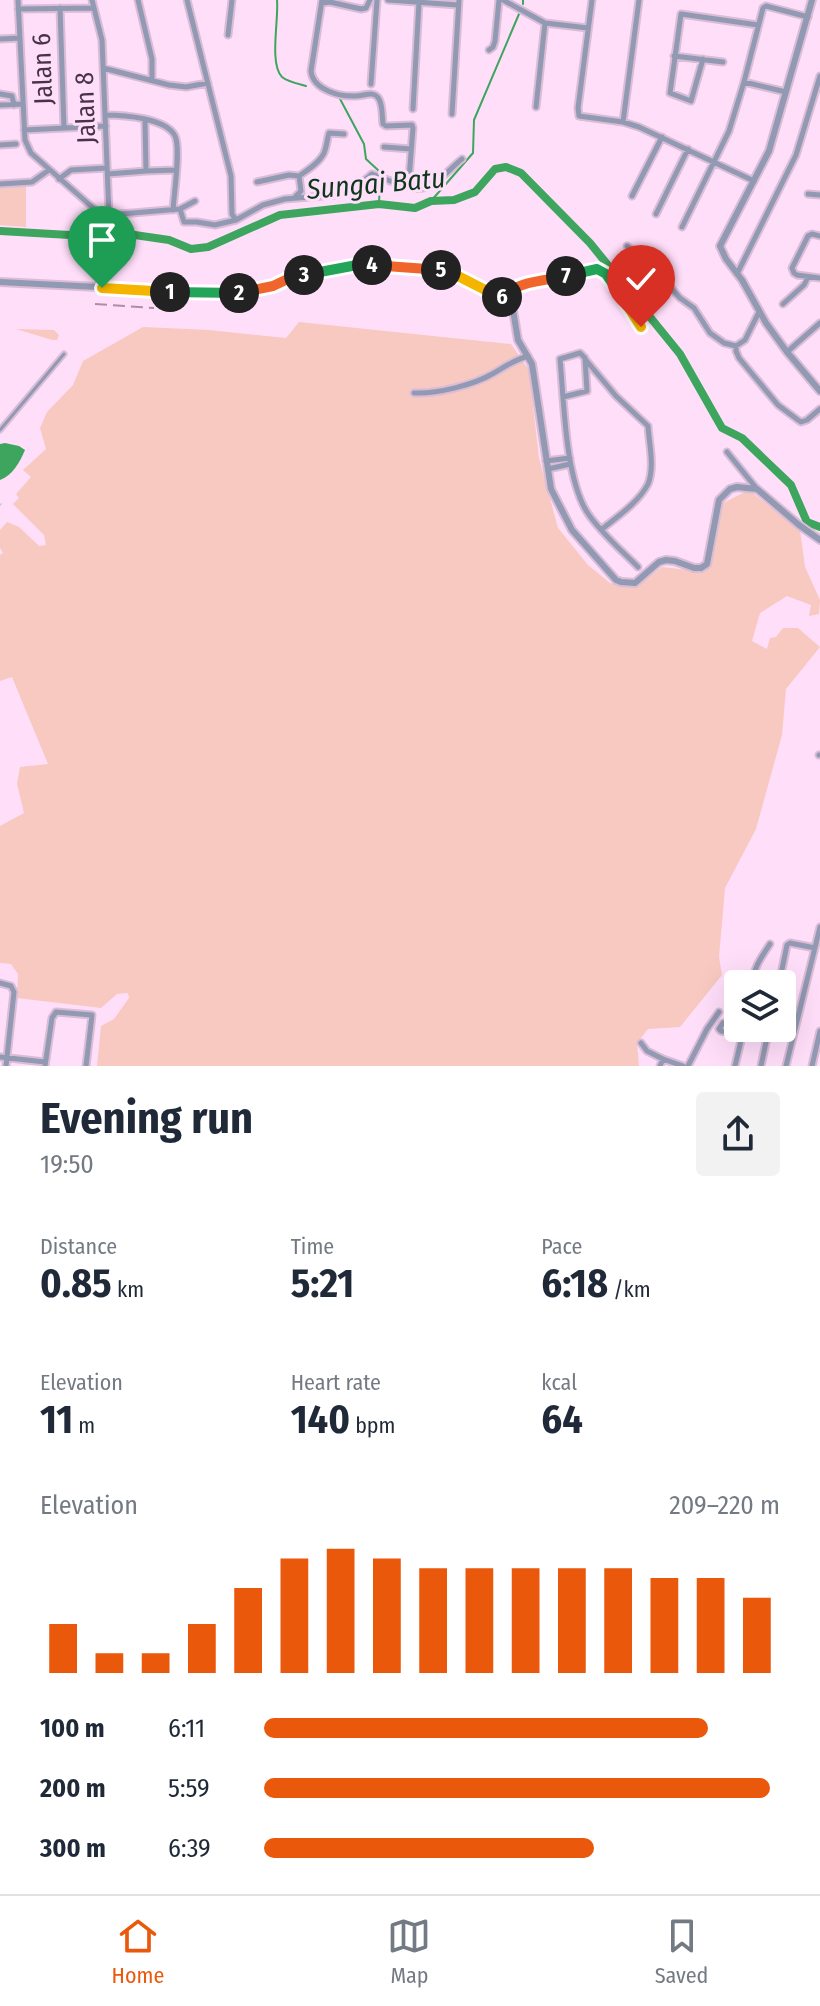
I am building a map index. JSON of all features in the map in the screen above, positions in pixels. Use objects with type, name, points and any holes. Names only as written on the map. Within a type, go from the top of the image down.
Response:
[{"type":"street","points":[[18,0],[24,130],[31,153],[100,214],[177,210],[195,201]]},
{"type":"street","name":"Jalan 8","points":[[92,0],[102,40],[109,215]]},
{"type":"street","points":[[138,0],[152,59],[152,80]]},
{"type":"street","points":[[187,0],[231,176],[232,214],[236,220]]},
{"type":"street","points":[[228,35],[232,0]]},
{"type":"street","points":[[370,0],[366,8],[361,9],[322,1],[312,77],[327,90],[354,96],[377,95],[382,122],[386,126],[412,125],[410,177],[404,183]]},
{"type":"street","points":[[371,84],[377,0]]},
{"type":"street","points":[[388,0],[459,2],[452,114]]},
{"type":"street","points":[[489,50],[495,41],[501,0],[511,1],[545,23],[588,28]]},
{"type":"street","points":[[592,0],[579,116],[623,122],[754,181]]},
{"type":"street","points":[[623,122],[639,0]]},
{"type":"street","points":[[812,0],[769,151],[720,246],[787,352],[819,385]]},
{"type":"street","points":[[413,109],[419,2]]},
{"type":"street","points":[[682,227],[729,131],[763,8],[766,6],[808,17]]},
{"type":"street","name":"Jalan 6","points":[[60,8],[64,128]]},
{"type":"street","points":[[18,9],[94,8]]},
{"type":"street","points":[[703,59],[691,101],[669,92],[681,14],[758,25]]},
{"type":"street","points":[[536,107],[545,23]]},
{"type":"street","points":[[0,39],[20,38]]},
{"type":"street","points":[[674,56],[723,62]]},
{"type":"street","points":[[103,68],[186,87],[208,83]]},
{"type":"street","points":[[737,274],[796,155],[820,76]]},
{"type":"street","points":[[744,82],[786,92]]},
{"type":"street","points":[[0,94],[12,96],[14,105]]},
{"type":"street","points":[[0,105],[23,104]]},
{"type":"street","points":[[105,115],[125,115],[145,120],[168,127],[173,133],[177,149],[177,210],[184,222],[215,225],[236,220],[263,205],[294,197],[334,195],[359,185],[374,174],[404,183],[410,188],[431,187],[462,159]]},
{"type":"street","points":[[145,120],[146,171]]},
{"type":"street","points":[[24,130],[106,126]]},
{"type":"street","points":[[257,182],[289,175],[299,176],[320,159],[329,133],[344,134]]},
{"type":"street","points":[[632,196],[662,137]]},
{"type":"street","points":[[0,145],[16,144]]},
{"type":"street","points":[[384,147],[411,149]]},
{"type":"street","points":[[656,214],[688,149]]},
{"type":"street","points":[[59,179],[64,173],[78,168],[176,170]]},
{"type":"street","points":[[0,184],[32,182],[49,170]]},
{"type":"street","points":[[294,197],[301,191],[299,176]]},
{"type":"street","points":[[808,194],[820,195]]},
{"type":"street","points":[[820,236],[808,236],[792,268],[797,275],[820,278]]},
{"type":"street","points":[[627,246],[694,308],[710,333],[724,343],[736,346],[745,340],[759,312]]},
{"type":"street","points":[[0,282],[234,294],[273,286],[292,277],[357,265],[446,270],[501,298],[513,310],[518,340],[528,356],[536,387],[551,489],[572,530],[616,580],[635,583],[659,562],[666,560],[701,568],[707,564],[719,500],[730,489],[757,489]]},
{"type":"street","points":[[501,298],[519,286],[597,269],[612,280],[641,327]]},
{"type":"street","points":[[783,304],[804,285],[808,277]]},
{"type":"street","points":[[787,352],[820,323]]},
{"type":"street","points":[[736,346],[739,358],[785,411],[801,422],[820,409]]},
{"type":"street","points":[[602,529],[631,504],[648,483],[648,426],[616,396],[580,353],[560,359],[570,461],[587,512],[602,529],[638,567]]},
{"type":"street","points":[[0,430],[64,354]]},
{"type":"street","points":[[414,393],[457,387],[528,356]]},
{"type":"street","points":[[563,397],[587,391],[585,358]]},
{"type":"street","points":[[727,452],[757,489],[820,540]]},
{"type":"street","points":[[546,465],[570,461]]},
{"type":"street","points":[[786,1066],[820,927]]},
{"type":"street","points":[[755,970],[770,944]]},
{"type":"street","points":[[782,970],[787,945],[817,945]]},
{"type":"street","points":[[0,983],[11,986],[14,992],[4,1057],[6,1066]]},
{"type":"street","points":[[4,1057],[45,1064],[52,1018],[56,1012],[92,1015],[86,1066]]},
{"type":"street","points":[[641,1043],[661,1063],[686,1066],[719,1012]]},
{"type":"street","points":[[723,1023],[719,1029],[724,1032]]},
{"type":"street","points":[[812,1066],[817,1055],[820,1031]]},
{"type":"street","points":[[735,1066],[740,1042]]},
{"type":"street","points":[[761,1066],[766,1042]]},
{"type":"shaded area","points":[[0,187],[26,187],[26,227],[0,225]]},
{"type":"shaded area","points":[[299,322],[511,344],[529,370],[539,458],[558,528],[588,565],[610,583],[635,588],[662,567],[705,572],[723,503],[749,490],[800,530],[805,567],[820,600],[819,614],[809,616],[811,605],[787,596],[760,613],[752,641],[767,649],[770,638],[776,637],[783,628],[798,628],[820,647],[786,689],[782,735],[756,829],[725,888],[719,957],[722,975],[680,1027],[648,1029],[637,1043],[639,1066],[97,1066],[101,1026],[114,1019],[129,998],[128,993],[117,994],[101,1008],[17,998],[18,974],[11,964],[0,963],[0,826],[24,813],[17,784],[20,767],[48,764],[12,677],[0,681],[0,555],[3,553],[0,530],[7,522],[19,527],[39,546],[46,545],[44,535],[13,504],[19,498],[16,494],[31,477],[23,470],[46,449],[40,428],[47,412],[73,385],[83,361],[143,327],[286,338]]},
{"type":"shaded area","points":[[16,329],[54,330],[59,335],[57,340],[52,340]]},
{"type":"shaded area","points":[[0,444],[25,450],[12,472],[0,480]]},
{"type":"waterway","points":[[277,0],[275,52],[278,71],[284,79],[306,86]]},
{"type":"waterway","points":[[431,201],[473,153],[474,120],[519,14]]},
{"type":"waterway","points":[[339,97],[364,144],[366,159],[379,174]]},
{"type":"waterway","name":"Sungai Batu","points":[[0,231],[87,236],[121,233],[169,240],[191,249],[208,247],[280,215],[379,204],[415,208],[431,201],[454,200],[475,192],[495,169],[506,167],[521,173],[590,243],[680,354],[722,428],[742,438],[791,485],[807,522],[820,527]]},
{"type":"waterway","points":[[379,204],[380,180]]},
{"type":"railway","points":[[95,304],[154,308]]},
{"type":"route","points":[[102,288],[234,294],[273,286],[292,277],[357,265],[378,265],[446,270],[501,298],[519,286],[597,269],[612,280],[641,327]]}]
